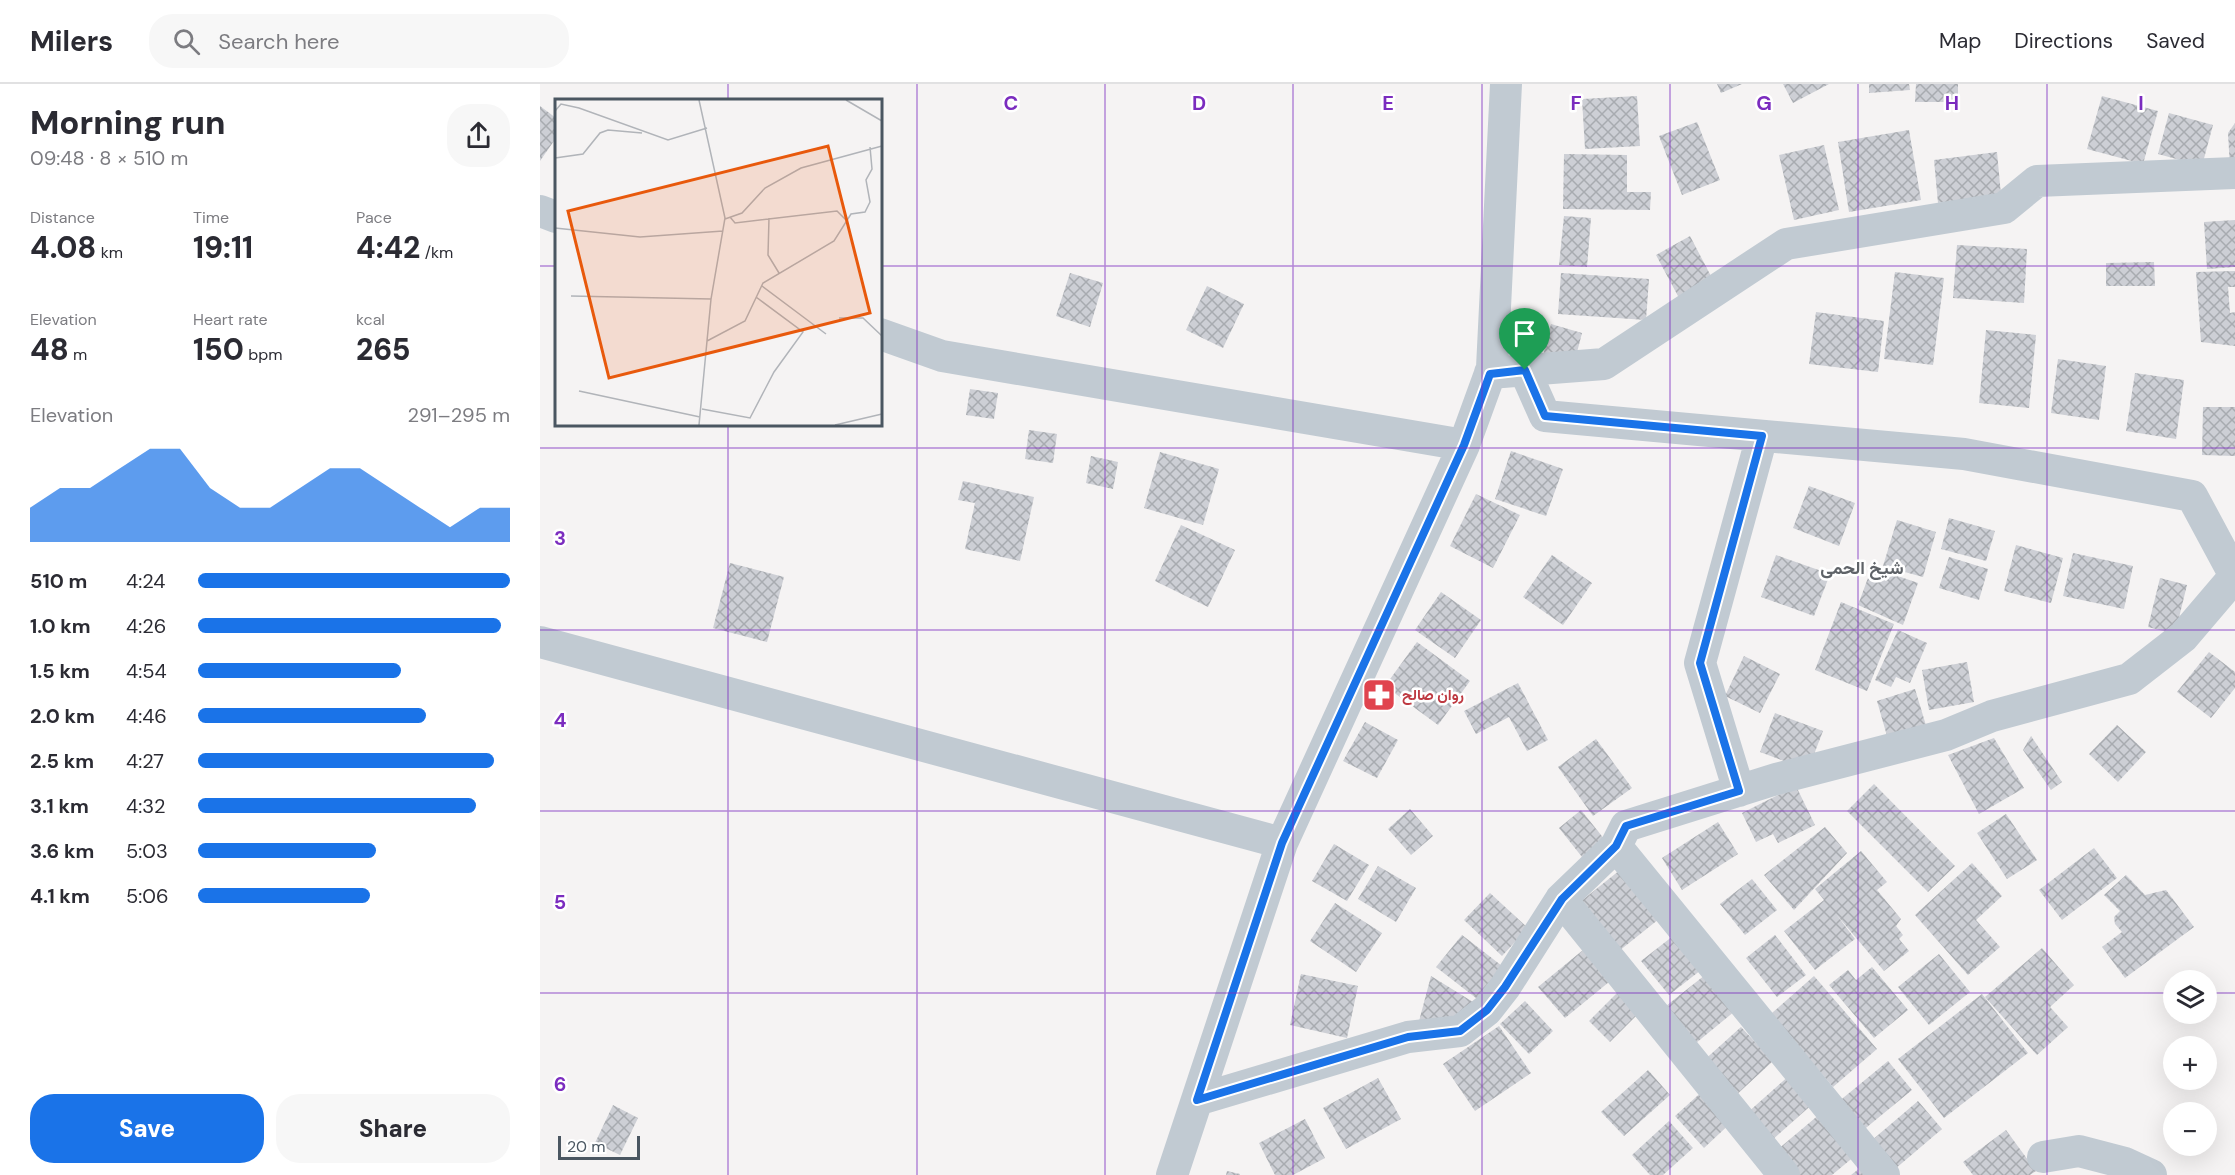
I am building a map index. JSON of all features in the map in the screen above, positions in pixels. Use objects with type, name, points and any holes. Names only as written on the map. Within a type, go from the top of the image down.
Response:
[{"type":"street","points":[[1172,1175],[1282,843],[1464,445],[1492,368],[1506,84]]},
{"type":"street","points":[[1490,374],[1604,364],[1786,243],[2004,208],[2037,181],[2235,173]]},
{"type":"street","points":[[540,211],[555,217]]},
{"type":"street","points":[[882,335],[942,356],[1464,445]]},
{"type":"street","points":[[1197,1100],[1408,1037],[1460,1031],[1487,1010],[1505,987],[1562,899],[1616,846],[1626,826],[1776,779],[1946,735],[1992,716],[2129,679],[2183,637],[2235,576],[2192,496],[1964,454],[1545,416],[1525,370]]},
{"type":"street","points":[[1739,791],[1700,663],[1762,436]]},
{"type":"street","points":[[540,642],[1282,843]]},
{"type":"street","points":[[1616,846],[1884,1175]]},
{"type":"street","points":[[1562,899],[1784,1175]]},
{"type":"street","points":[[2043,1157],[2079,1151],[2125,1163],[2151,1175]]},
{"type":"building","points":[[1717,84],[1742,84],[1721,93]]},
{"type":"building","points":[[1783,84],[1829,84],[1793,103]]},
{"type":"building","points":[[1869,84],[1909,84],[1910,90],[1869,93]]},
{"type":"building","points":[[1916,84],[1958,84],[1958,102],[1915,102]]},
{"type":"building","points":[[1637,96],[1640,146],[1585,149],[1582,99]]},
{"type":"building","points":[[2102,96],[2158,111],[2143,164],[2087,149]]},
{"type":"building","points":[[540,106],[555,117],[555,139],[540,161]]},
{"type":"building","points":[[2169,113],[2213,125],[2202,166],[2158,154]]},
{"type":"building","points":[[1697,122],[1720,180],[1682,195],[1659,136]]},
{"type":"building","points":[[2235,123],[2235,168],[2230,168],[2228,133]]},
{"type":"building","points":[[1909,130],[1921,200],[1849,212],[1838,142]]},
{"type":"building","points":[[1824,145],[1839,210],[1794,220],[1779,155]]},
{"type":"building","points":[[1997,152],[2001,195],[1938,203],[1934,160]]},
{"type":"building","points":[[1564,154],[1627,155],[1627,192],[1651,192],[1650,210],[1563,209]]},
{"type":"building","points":[[1564,216],[1591,218],[1587,267],[1559,265]]},
{"type":"building","points":[[2235,220],[2235,267],[2207,269],[2204,222]]},
{"type":"building","points":[[1690,236],[1713,280],[1679,298],[1656,255]]},
{"type":"building","points":[[1957,245],[2027,249],[2024,303],[1953,298]]},
{"type":"building","points":[[2154,262],[2155,286],[2106,286],[2106,263]]},
{"type":"building","points":[[2235,271],[2235,287],[2228,287],[2230,313],[2235,312],[2235,346],[2201,342],[2196,272]]},
{"type":"building","points":[[1895,272],[1944,278],[1933,365],[1884,359]]},
{"type":"building","points":[[1070,273],[1103,283],[1090,327],[1056,316]]},
{"type":"building","points":[[1561,273],[1649,279],[1646,320],[1558,314]]},
{"type":"building","points":[[1207,286],[1244,304],[1223,348],[1186,330]]},
{"type":"building","points":[[1816,312],[1884,321],[1878,372],[1809,364]]},
{"type":"building","points":[[1551,324],[1582,333],[1574,364],[1543,356]]},
{"type":"building","points":[[1986,330],[2036,335],[2029,408],[1979,403]]},
{"type":"building","points":[[2058,359],[2106,366],[2099,420],[2051,413]]},
{"type":"building","points":[[2135,373],[2184,380],[2176,439],[2126,431]]},
{"type":"building","points":[[970,389],[998,393],[994,419],[966,415]]},
{"type":"building","points":[[2203,407],[2235,407],[2235,456],[2202,455]]},
{"type":"building","points":[[1029,430],[1057,434],[1053,463],[1025,459]]},
{"type":"building","points":[[1511,451],[1563,469],[1546,516],[1495,499]]},
{"type":"building","points":[[1160,452],[1219,469],[1203,525],[1144,508]]},
{"type":"building","points":[[1091,456],[1118,462],[1113,489],[1086,483]]},
{"type":"building","points":[[963,481],[1034,497],[1020,561],[965,549],[975,503],[958,500]]},
{"type":"building","points":[[1809,486],[1855,503],[1839,546],[1793,528]]},
{"type":"building","points":[[1476,494],[1520,515],[1493,568],[1450,546]]},
{"type":"building","points":[[1949,518],[1995,531],[1986,561],[1941,549]]},
{"type":"building","points":[[1897,520],[1936,532],[1923,577],[1883,566]]},
{"type":"building","points":[[1181,525],[1235,550],[1208,607],[1155,581]]},
{"type":"building","points":[[2016,545],[2063,558],[2051,603],[2004,591]]},
{"type":"building","points":[[2073,553],[2133,566],[2124,609],[2063,596]]},
{"type":"building","points":[[1552,555],[1592,583],[1563,625],[1523,597]]},
{"type":"building","points":[[1776,555],[1830,574],[1814,616],[1761,597]]},
{"type":"building","points":[[1949,557],[1988,569],[1979,600],[1939,588]]},
{"type":"building","points":[[730,563],[784,577],[767,642],[713,628]]},
{"type":"building","points":[[1872,567],[1918,583],[1903,625],[1858,605]]},
{"type":"building","points":[[2160,578],[2187,585],[2175,634],[2148,627]]},
{"type":"building","points":[[1441,592],[1481,620],[1455,658],[1415,630]]},
{"type":"building","points":[[1841,602],[1894,624],[1867,691],[1815,670]]},
{"type":"building","points":[[1898,630],[1927,643],[1910,683],[1896,677],[1891,687],[1875,680]]},
{"type":"building","points":[[1417,642],[1470,681],[1438,725],[1385,686]]},
{"type":"building","points":[[2209,652],[2235,672],[2235,688],[2211,718],[2177,692]]},
{"type":"building","points":[[1744,656],[1780,674],[1760,713],[1725,696]]},
{"type":"building","points":[[1967,662],[1974,702],[1929,710],[1922,670]]},
{"type":"building","points":[[1518,683],[1548,740],[1527,751],[1509,717],[1476,734],[1464,711]]},
{"type":"building","points":[[1915,689],[1928,732],[1889,743],[1877,701]]},
{"type":"building","points":[[1775,713],[1823,731],[1808,770],[1760,752]]},
{"type":"building","points":[[1365,722],[1398,740],[1377,778],[1343,761]]},
{"type":"building","points":[[2117,725],[2146,752],[2118,782],[2089,754]]},
{"type":"building","points":[[2031,736],[2062,782],[2051,790],[2023,750]]},
{"type":"building","points":[[1994,738],[2024,788],[1979,814],[1948,755]]},
{"type":"building","points":[[1596,739],[1632,788],[1593,816],[1558,767]]},
{"type":"building","points":[[1874,784],[1955,866],[1928,892],[1847,811]]},
{"type":"building","points":[[1796,786],[1815,825],[1778,843],[1773,834],[1756,842],[1742,813]]},
{"type":"building","points":[[1410,809],[1433,836],[1411,855],[1388,829]]},
{"type":"building","points":[[1581,810],[1605,840],[1582,857],[1559,828]]},
{"type":"building","points":[[2006,814],[2037,860],[2007,879],[1977,833]]},
{"type":"building","points":[[1718,822],[1738,854],[1682,890],[1662,858]]},
{"type":"building","points":[[1825,827],[1847,853],[1794,910],[1764,875]]},
{"type":"building","points":[[1334,844],[1369,865],[1347,901],[1312,881]]},
{"type":"building","points":[[2094,848],[2117,878],[2062,920],[2039,890]]},
{"type":"building","points":[[1861,851],[1887,882],[1877,890],[1901,919],[1896,926],[1903,935],[1899,939],[1909,951],[1884,971],[1836,914],[1855,939],[1815,970],[1784,931],[1824,900],[1815,889]]},
{"type":"building","points":[[1972,863],[2002,896],[1976,920],[2000,947],[1968,975],[1915,915]]},
{"type":"building","points":[[1378,866],[1416,888],[1396,922],[1358,899]]},
{"type":"building","points":[[1620,870],[1659,919],[1614,955],[1575,906]]},
{"type":"building","points":[[2126,875],[2145,895],[2166,890],[2194,927],[2125,978],[2102,947],[2122,932],[2115,924],[2114,917],[2120,911],[2104,895]]},
{"type":"building","points":[[1752,879],[1777,910],[1745,935],[1720,904]]},
{"type":"building","points":[[1490,893],[1528,928],[1502,956],[1464,920]]},
{"type":"building","points":[[1335,903],[1382,933],[1356,972],[1310,941]]},
{"type":"building","points":[[1462,935],[1506,969],[1481,1002],[1436,967]]},
{"type":"building","points":[[1775,935],[1806,975],[1777,997],[1746,958]]},
{"type":"building","points":[[1673,936],[1701,970],[1669,995],[1641,961]]},
{"type":"building","points":[[2042,948],[2074,985],[2050,1007],[2068,1027],[2037,1055],[1985,997]]},
{"type":"building","points":[[1583,950],[1609,982],[1565,1018],[1538,987]]},
{"type":"building","points":[[1939,954],[1970,992],[1929,1025],[1898,987]]},
{"type":"building","points":[[1872,967],[1908,1010],[1874,1038],[1829,985],[1848,970],[1856,980]]},
{"type":"building","points":[[1301,974],[1358,986],[1347,1038],[1290,1025]]},
{"type":"building","points":[[1705,975],[1735,1011],[1696,1043],[1666,1006]]},
{"type":"building","points":[[1431,976],[1473,1002],[1469,1018],[1418,1025]]},
{"type":"building","points":[[1814,976],[1877,1049],[1833,1087],[1771,1014]]},
{"type":"building","points":[[1620,990],[1641,1011],[1610,1042],[1589,1021]]},
{"type":"building","points":[[1982,994],[2028,1053],[1944,1118],[1898,1059]]},
{"type":"building","points":[[1525,1001],[1553,1031],[1529,1054],[1500,1024]]},
{"type":"building","points":[[1499,1026],[1531,1073],[1475,1111],[1443,1064]]},
{"type":"building","points":[[1741,1027],[1773,1061],[1733,1098],[1701,1063]]},
{"type":"building","points":[[1888,1061],[1912,1090],[1861,1132],[1837,1103]]},
{"type":"building","points":[[1648,1070],[1670,1095],[1624,1136],[1601,1112]]},
{"type":"building","points":[[1791,1074],[1816,1101],[1771,1141],[1746,1114]]},
{"type":"building","points":[[1378,1078],[1401,1119],[1346,1149],[1323,1108]]},
{"type":"building","points":[[1706,1088],[1735,1119],[1704,1148],[1675,1116]]},
{"type":"building","points":[[1918,1101],[1942,1129],[1895,1169],[1871,1141]]},
{"type":"building","points":[[613,1105],[638,1118],[620,1155],[595,1143]]},
{"type":"building","points":[[1821,1113],[1856,1155],[1832,1175],[1799,1175],[1777,1150]]},
{"type":"building","points":[[1305,1119],[1325,1158],[1293,1175],[1275,1175],[1259,1143]]},
{"type":"building","points":[[1669,1121],[1693,1148],[1663,1175],[1650,1175],[1632,1155]]},
{"type":"building","points":[[2006,1130],[2036,1171],[2030,1175],[1973,1175],[1963,1162]]},
{"type":"building","points":[[1865,1164],[1874,1175],[1851,1175]]},
{"type":"building","points":[[1227,1171],[1240,1174],[1240,1175],[1226,1175]]},
{"type":"place","name":"روان صالح","points":[[1379,695]]},
{"type":"district","name":"شيخ الحمى","points":[[1862,568]]},
{"type":"route","points":[[1525,370],[1545,416],[1762,436],[1700,663],[1739,791],[1626,826],[1616,846],[1562,899],[1505,987],[1487,1010],[1460,1031],[1408,1037],[1197,1100],[1282,843],[1464,445],[1490,374],[1525,370]]}]
